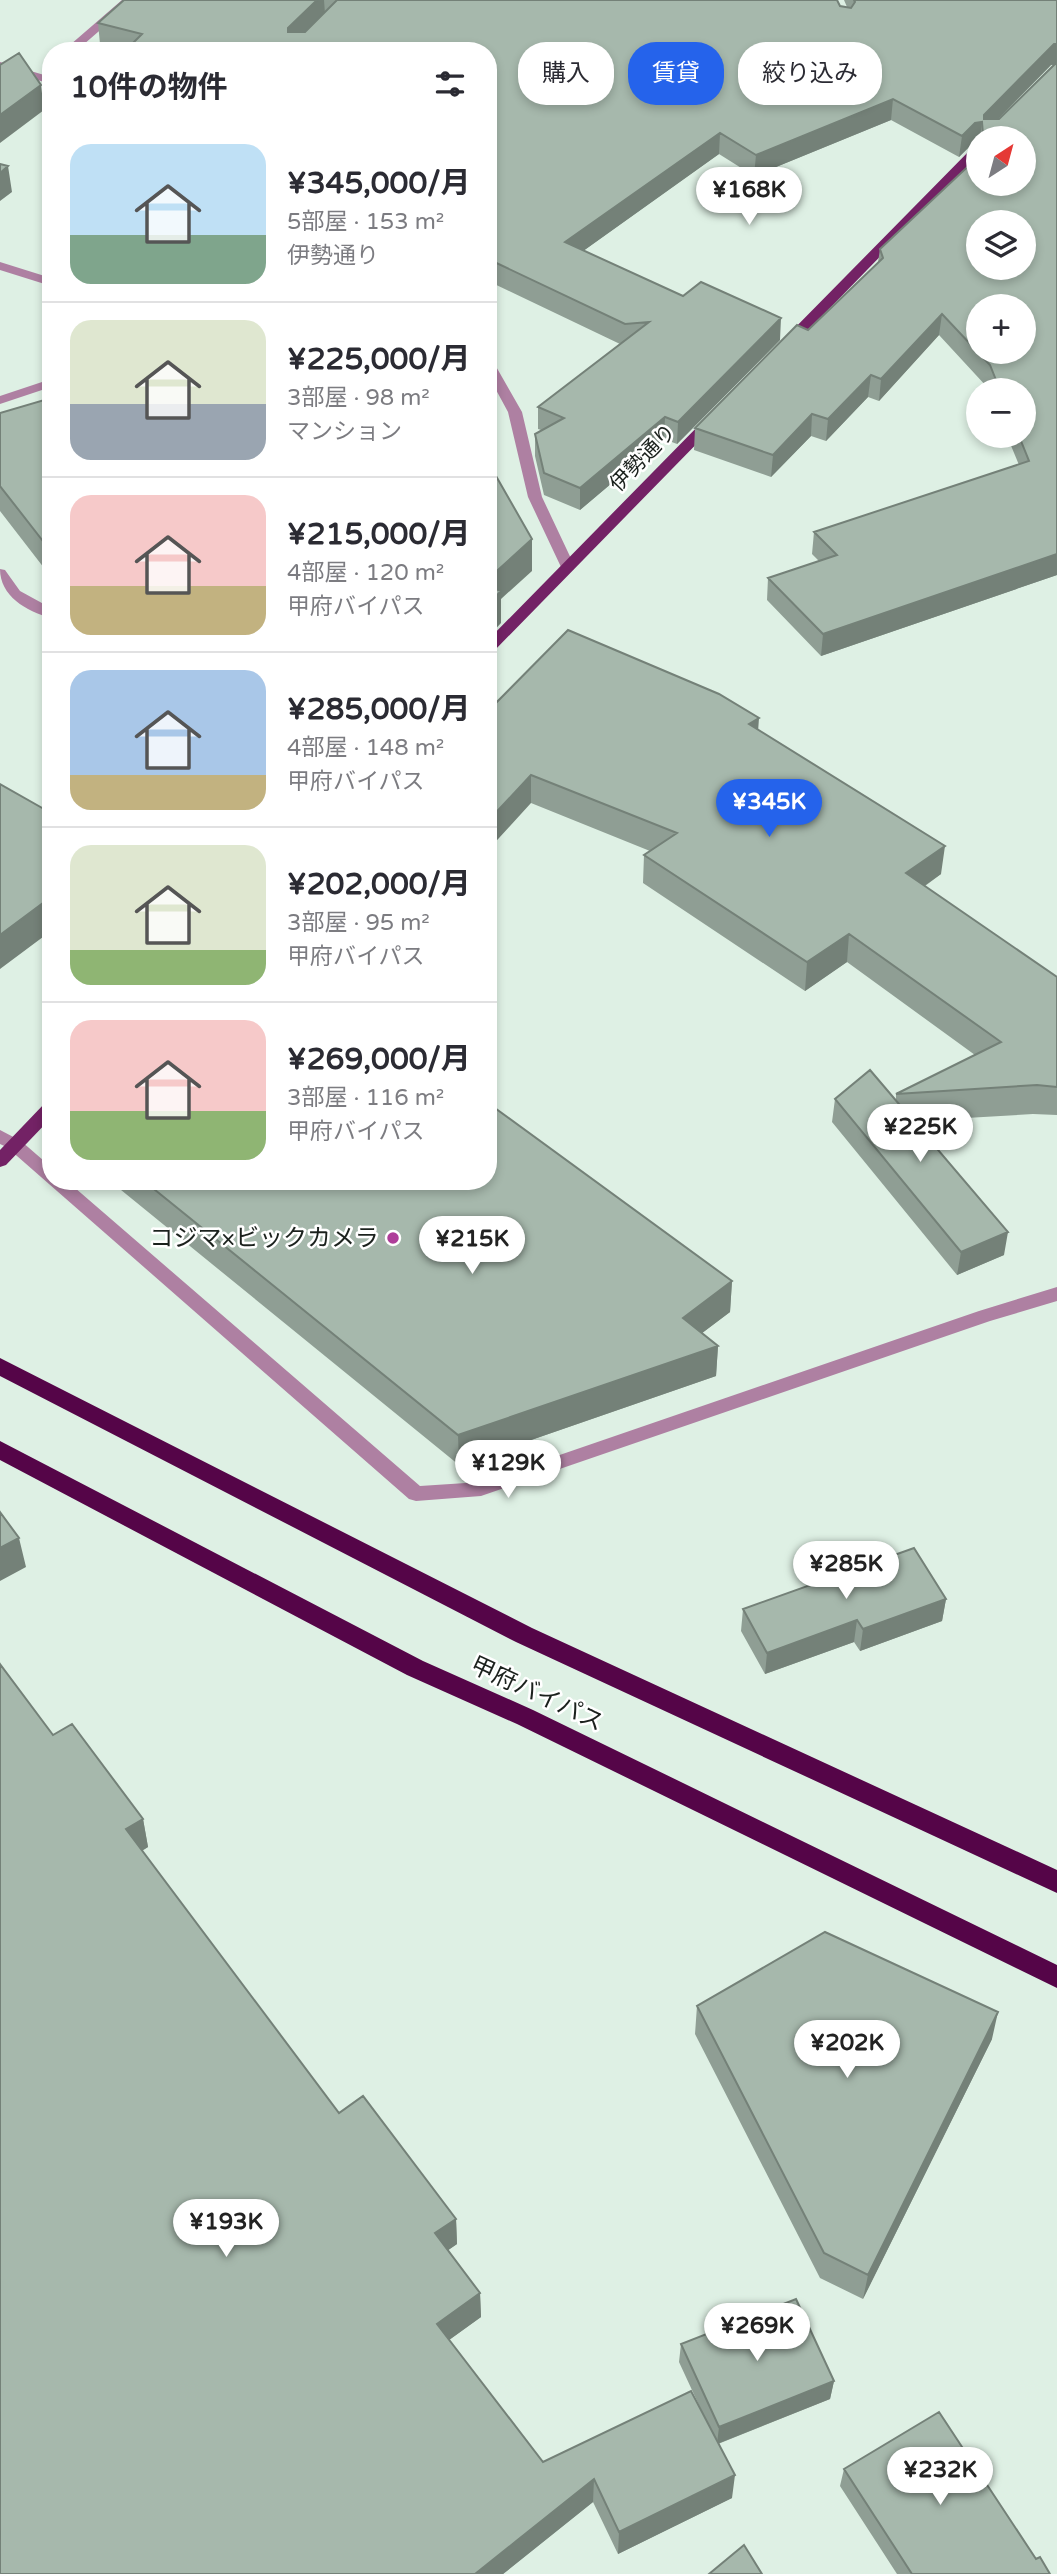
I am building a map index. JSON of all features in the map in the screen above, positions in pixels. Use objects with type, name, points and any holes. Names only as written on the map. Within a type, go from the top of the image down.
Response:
[{"type":"highway","name":"甲府バイパス","points":[[0,1366],[524,1634],[1057,1882]]},
{"type":"highway","name":"甲府バイパス","points":[[0,1450],[415,1668],[537,1723],[1057,1977]]},
{"type":"main road","points":[[773,358],[966,161]]},
{"type":"main road","name":"伊勢通り","points":[[497,640],[724,408]]},
{"type":"main road","points":[[0,1161],[7,1141],[42,1114]]},
{"type":"street","points":[[80,42],[129,0]]},
{"type":"street","points":[[0,65],[42,78]]},
{"type":"street","points":[[0,266],[42,279]]},
{"type":"street","points":[[497,379],[515,412],[535,497],[568,567]]},
{"type":"street","points":[[0,400],[42,386]]},
{"type":"street","points":[[0,573],[15,594],[42,609]]},
{"type":"street","points":[[7,1141],[42,1170]]},
{"type":"street","points":[[66,1190],[416,1494],[481,1489],[985,1316],[1057,1294]]},
{"type":"building","points":[[124,0],[317,0],[288,28],[288,32],[305,32],[337,0],[837,0],[840,6],[851,8],[854,0],[1057,0],[1057,44],[984,115],[984,119],[999,119],[1057,62],[1057,554],[823,634],[768,578],[837,555],[814,532],[1029,461],[1024,448],[1036,448],[1036,378],[995,378],[989,364],[1036,364],[1036,294],[966,294],[966,340],[942,314],[881,379],[871,375],[828,419],[812,414],[773,455],[695,428],[797,325],[808,330],[883,258],[880,249],[966,168],[966,196],[1036,196],[1036,126],[982,126],[982,122],[966,126],[966,132],[962,136],[893,99],[882,103],[882,42],[738,42],[738,105],[878,105],[756,155],[720,133],[565,242],[683,296],[701,282],[781,318],[678,422],[665,417],[580,488],[544,473],[535,434],[564,418],[538,407],[649,322],[625,324],[497,263],[497,42],[134,42],[142,34],[98,23]]},
{"type":"building","points":[[19,53],[41,85],[0,115],[0,65]]},
{"type":"building","points":[[0,164],[8,166],[0,173]]},
{"type":"building","points":[[42,401],[42,540],[0,486],[0,413]]},
{"type":"building","points":[[497,478],[532,539],[497,571]]},
{"type":"building","points":[[568,630],[719,694],[759,718],[749,724],[945,846],[906,873],[1057,977],[1057,1087],[1037,1085],[896,1094],[1001,1042],[849,934],[807,962],[644,855],[677,833],[531,775],[497,811],[497,702]]},
{"type":"building","points":[[0,784],[42,808],[42,904],[0,935]]},
{"type":"building","points":[[870,1070],[1008,1232],[961,1252],[835,1099]]},
{"type":"building","points":[[497,1110],[732,1281],[683,1318],[718,1346],[458,1435],[155,1190],[497,1190]]},
{"type":"building","points":[[0,1512],[19,1538],[0,1548]]},
{"type":"building","points":[[914,1548],[946,1599],[863,1629],[857,1620],[767,1653],[743,1609]]},
{"type":"building","points":[[0,1664],[53,1735],[72,1724],[143,1819],[126,1829],[339,2113],[363,2096],[456,2219],[435,2233],[480,2293],[437,2324],[543,2462],[691,2391],[735,2475],[619,2532],[594,2479],[475,2574],[0,2574]]},
{"type":"building","points":[[825,1932],[998,2012],[868,2275],[824,2253],[697,2006]]},
{"type":"building","points":[[796,2299],[834,2381],[719,2427],[681,2344]]},
{"type":"building","points":[[939,2412],[1036,2559],[1040,2557],[1050,2574],[912,2574],[844,2469]]},
{"type":"building","points":[[744,2545],[762,2574],[709,2574]]},
{"type":"place","name":"コジマ×ビックカメラ","points":[[393,1238]]}]
